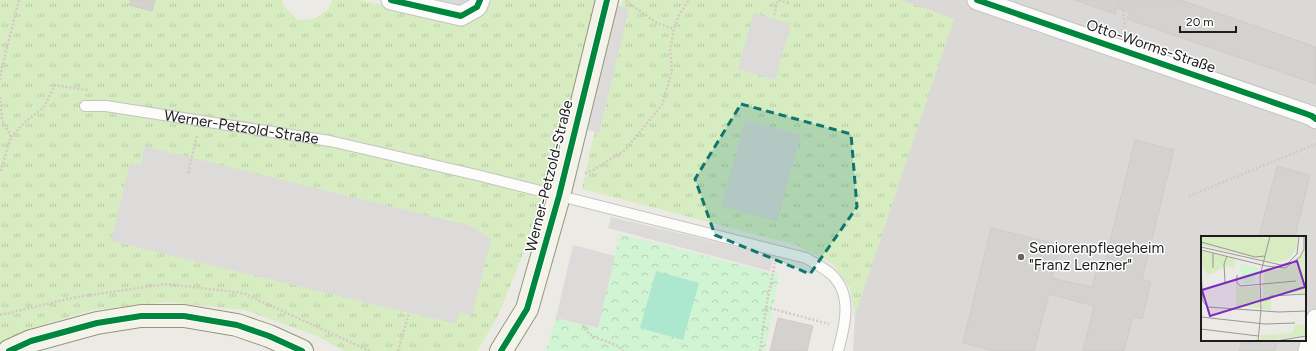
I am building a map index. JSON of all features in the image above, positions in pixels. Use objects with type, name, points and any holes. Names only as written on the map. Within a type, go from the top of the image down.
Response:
[{"type":"street","points":[[391,0],[461,16],[477,7],[480,0]]},
{"type":"street","name":"Werner-Petzold-Straße","points":[[501,351],[527,309],[561,189],[607,0]]},
{"type":"street","name":"Otto-Worms-Straße","points":[[977,0],[1304,113],[1316,119]]},
{"type":"street","points":[[9,351],[31,341],[97,323],[141,316],[184,316],[237,325],[269,336],[302,351]]},
{"type":"street","points":[[1308,351],[1316,319]]},
{"type":"lane","name":"Werner-Petzold-Straße","points":[[85,106],[106,106],[330,141],[474,174],[561,189],[806,258],[832,274],[842,287],[846,306],[845,328],[838,351]]},
{"type":"path","points":[[0,80],[1,67],[19,0]]},
{"type":"path","points":[[625,0],[657,23],[674,29]]},
{"type":"path","points":[[561,189],[625,150],[662,105],[672,71],[670,50],[674,29],[680,14],[689,0]]},
{"type":"path","points":[[774,15],[779,0],[788,3],[788,0]]},
{"type":"path","points":[[1123,10],[1125,26]]},
{"type":"path","points":[[0,173],[11,137],[23,124],[44,107],[55,85],[87,90],[85,106]]},
{"type":"path","points":[[0,97],[2,120],[11,137]]},
{"type":"path","points":[[188,173],[200,121]]},
{"type":"path","points":[[1189,196],[1316,144]]},
{"type":"path","points":[[760,351],[766,307],[777,251]]},
{"type":"path","points":[[766,307],[829,324]]},
{"type":"path","points":[[398,351],[409,313]]},
{"type":"path","points":[[583,325],[586,332],[594,337],[619,345],[623,351]]},
{"type":"highlighted area","points":[[741,104],[851,134],[857,207],[810,274],[715,235],[695,179]]},
{"type":"shaded area","points":[[409,0],[472,0],[451,10]]},
{"type":"shaded area","points":[[876,0],[1316,0],[1316,351],[853,351],[855,316],[850,287],[832,263],[797,245]]},
{"type":"shaded area","points":[[612,4],[629,9],[599,133],[583,128]]},
{"type":"shaded area","points":[[754,13],[791,24],[775,80],[738,69]]},
{"type":"shaded area","points":[[745,120],[801,135],[777,222],[721,206]]},
{"type":"shaded area","points":[[144,146],[471,226],[491,239],[472,315],[459,312],[456,324],[111,241],[130,163],[141,165]]},
{"type":"shaded area","points":[[611,217],[774,256],[770,271],[608,228]]},
{"type":"shaded area","points":[[573,245],[615,256],[598,328],[556,318]]},
{"type":"green space","points":[[0,0],[282,0],[285,8],[298,20],[314,19],[329,9],[332,0],[358,0],[449,18],[472,0],[598,0],[554,170],[538,208],[523,254],[497,318],[477,351],[344,351],[317,336],[245,310],[167,302],[92,310],[30,329],[0,343]]},
{"type":"green space","points":[[623,0],[901,0],[954,19],[855,316],[850,287],[832,263],[797,245],[582,189]]},
{"type":"green space","points":[[620,234],[779,275],[765,351],[546,351],[556,318],[598,328]]},
{"type":"green space","points":[[656,271],[699,283],[683,340],[640,328]]},
{"type":"building","points":[[131,0],[155,0],[152,11],[129,5]]},
{"type":"building","points":[[1074,0],[1119,0],[1115,14]]},
{"type":"building","points":[[1120,0],[1180,0],[1316,47],[1316,84],[1127,19],[1130,12],[1117,8]]},
{"type":"building","name":"Seniorenpflegeheim \"Franz Lenzner\"","points":[[1135,140],[1174,150],[1142,279],[1151,282],[1142,319],[1133,317],[1124,351],[1083,351],[1094,306],[1049,294],[1034,351],[995,351],[963,343],[991,228],[1061,245],[1052,278],[1092,287],[1097,269],[1103,270]]},
{"type":"building","points":[[1277,166],[1310,175],[1295,236],[1259,236]]},
{"type":"building","points":[[778,318],[813,326],[807,351],[770,351]]},
{"type":"building","points":[[1242,341],[1278,341],[1275,351],[1239,351]]},
{"type":"cycle path","points":[[391,0],[461,16],[477,7],[480,0]]},
{"type":"cycle path","points":[[501,351],[527,309],[559,196],[607,0]]},
{"type":"cycle path","points":[[977,0],[1304,113],[1316,119]]},
{"type":"cycle path","points":[[9,351],[31,341],[97,323],[141,316],[184,316],[237,325],[269,336],[302,351]]},
{"type":"place","name":"Seniorenpflegeheim \"Franz Lenzner\"","points":[[1021,257]]}]
